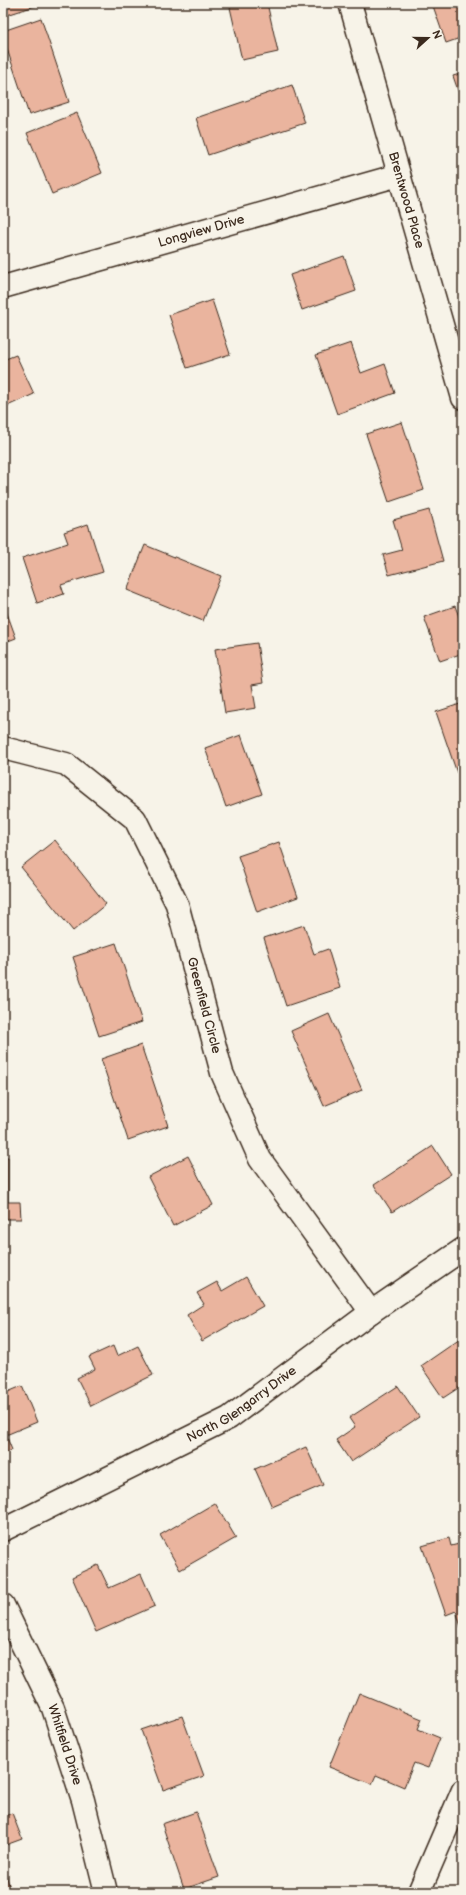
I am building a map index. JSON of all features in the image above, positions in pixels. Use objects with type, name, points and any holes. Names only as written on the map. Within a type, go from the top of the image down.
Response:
[{"type":"street","name":"Brentwood Place","points":[[350,3],[463,398]]},
{"type":"street","name":"Longview Drive","points":[[3,287],[399,175]]},
{"type":"street","name":"Greenfield Circle","points":[[3,748],[66,764],[135,819],[177,904],[222,1073],[260,1159],[371,1312]]},
{"type":"street","name":"North Glengarry Drive","points":[[3,1530],[228,1418],[371,1312],[463,1249]]},
{"type":"street","name":"Whitfield Drive","points":[[3,1605],[53,1708],[83,1800],[106,1892]]},
{"type":"street","points":[[418,1892],[463,1790]]},
{"type":"building","points":[[3,3],[44,3],[4,16]]},
{"type":"building","points":[[229,3],[267,3],[278,52],[242,60]]},
{"type":"building","points":[[432,3],[463,3],[463,37],[446,43]]},
{"type":"building","points":[[41,18],[69,102],[29,115],[3,37],[3,31]]},
{"type":"building","points":[[463,73],[463,105],[453,76]]},
{"type":"building","points":[[292,85],[305,123],[208,155],[196,118]]},
{"type":"building","points":[[77,113],[102,173],[52,194],[27,133]]},
{"type":"building","points":[[344,256],[356,291],[302,310],[290,275]]},
{"type":"building","points":[[212,300],[230,354],[187,368],[169,315]]},
{"type":"building","points":[[351,343],[361,373],[385,364],[395,393],[337,414],[316,355]]},
{"type":"building","points":[[16,355],[34,394],[3,408],[3,360]]},
{"type":"building","points":[[402,422],[424,490],[389,502],[366,434]]},
{"type":"building","points":[[429,510],[443,561],[389,575],[383,555],[402,550],[393,520]]},
{"type":"building","points":[[88,524],[103,572],[61,585],[64,594],[37,603],[22,558],[68,543],[64,532]]},
{"type":"building","points":[[145,545],[221,576],[203,621],[127,590]]},
{"type":"building","points":[[3,602],[16,638],[3,643]]},
{"type":"building","points":[[455,606],[463,627],[463,653],[440,661],[424,617]]},
{"type":"building","points":[[257,643],[263,683],[252,685],[256,708],[225,713],[215,649]]},
{"type":"building","points":[[463,703],[463,771],[457,773],[436,712]]},
{"type":"building","points":[[241,735],[262,794],[226,807],[205,748]]},
{"type":"building","points":[[55,840],[106,904],[73,931],[21,867]]},
{"type":"building","points":[[279,842],[298,897],[257,912],[238,856]]},
{"type":"building","points":[[304,925],[314,954],[328,949],[340,988],[286,1006],[264,938]]},
{"type":"building","points":[[116,943],[142,1022],[99,1036],[73,957]]},
{"type":"building","points":[[329,1014],[362,1090],[324,1106],[291,1031]]},
{"type":"building","points":[[141,1045],[168,1126],[128,1140],[101,1059]]},
{"type":"building","points":[[433,1146],[451,1174],[392,1212],[374,1185]]},
{"type":"building","points":[[188,1156],[213,1205],[173,1226],[148,1177]]},
{"type":"building","points":[[3,1157],[8,1157],[8,1202],[20,1202],[21,1219],[3,1219]]},
{"type":"building","points":[[246,1277],[263,1306],[202,1341],[187,1315],[204,1304],[197,1293],[217,1282],[222,1291]]},
{"type":"building","points":[[463,1337],[463,1385],[443,1398],[421,1366]]},
{"type":"building","points":[[113,1346],[117,1356],[138,1346],[153,1375],[91,1406],[77,1378],[95,1369],[89,1357]]},
{"type":"building","points":[[22,1386],[37,1422],[6,1435],[12,1450],[3,1454],[3,1394]]},
{"type":"building","points":[[398,1386],[419,1417],[351,1462],[336,1440],[355,1427],[349,1418]]},
{"type":"building","points":[[306,1447],[323,1485],[272,1507],[255,1469]]},
{"type":"building","points":[[215,1503],[236,1538],[180,1570],[160,1535]]},
{"type":"building","points":[[449,1538],[451,1546],[463,1543],[463,1633],[456,1611],[446,1615],[422,1546]]},
{"type":"building","points":[[98,1565],[109,1588],[141,1574],[155,1606],[96,1632],[72,1577]]},
{"type":"building","points":[[359,1693],[422,1719],[418,1729],[440,1738],[428,1768],[414,1763],[404,1787],[376,1775],[372,1784],[329,1767]]},
{"type":"building","points":[[182,1716],[204,1776],[163,1790],[141,1730]]},
{"type":"building","points":[[196,1812],[219,1877],[184,1889],[162,1824]]},
{"type":"building","points":[[12,1813],[22,1839],[3,1846],[3,1817]]},
{"type":"building","points":[[4,1867],[11,1892],[3,1892]]}]
